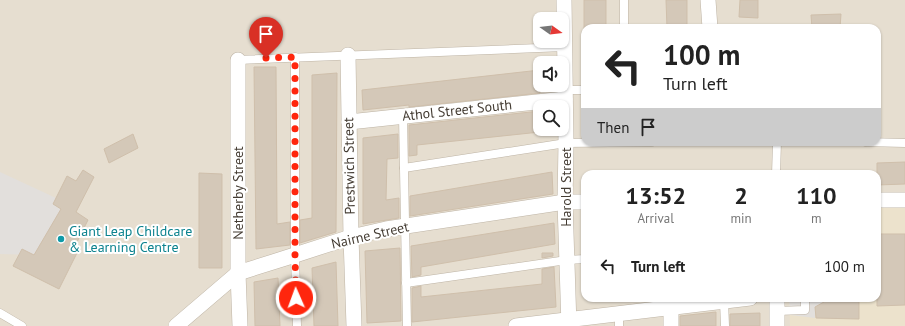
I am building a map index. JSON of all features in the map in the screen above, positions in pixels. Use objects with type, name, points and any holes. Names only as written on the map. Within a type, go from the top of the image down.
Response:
[{"type":"street","name":"Harold Street","points":[[564,0],[564,12]]},
{"type":"street","points":[[708,0],[710,24]]},
{"type":"street","name":"Harold Street","points":[[564,48],[566,143],[565,202],[569,323]]},
{"type":"street","name":"Prestwich Street","points":[[348,55],[350,237],[354,326]]},
{"type":"street","name":"Netherby Street","points":[[238,60],[238,273],[240,326]]},
{"type":"street","name":"Athol Street South","points":[[349,122],[565,95]]},
{"type":"street","points":[[881,200],[905,200]]},
{"type":"street","name":"Nairne Street","points":[[176,326],[238,273],[350,237],[404,226],[565,202],[581,202]]},
{"type":"street","points":[[516,326],[619,320],[671,307],[715,302]]},
{"type":"street","points":[[777,304],[778,326]]},
{"type":"street","points":[[671,307],[671,326]]},
{"type":"lane","points":[[624,0],[624,24]]},
{"type":"lane","points":[[238,60],[537,48]]},
{"type":"lane","points":[[295,57],[295,255],[297,326]]},
{"type":"lane","points":[[565,95],[581,91]]},
{"type":"lane","points":[[403,116],[407,326]]},
{"type":"lane","points":[[881,142],[905,143]]},
{"type":"lane","points":[[404,168],[566,143],[581,143]]},
{"type":"lane","points":[[776,170],[777,146]]},
{"type":"lane","points":[[406,284],[581,259]]},
{"type":"lane","points":[[724,302],[725,326]]},
{"type":"lane","points":[[777,304],[805,310],[805,302]]},
{"type":"lane","points":[[0,313],[22,326]]},
{"type":"shaded area","points":[[0,0],[905,0],[905,326],[0,326]]},
{"type":"shaded area","points":[[0,172],[56,198],[53,204],[61,209],[34,255],[0,254]]},
{"type":"shaded area","points":[[881,206],[905,207],[905,326],[790,326],[789,302],[881,302]]},
{"type":"shaded area","points":[[789,302],[824,302],[815,307],[815,318],[790,315]]},
{"type":"building","points":[[584,0],[606,0],[606,24],[584,24]]},
{"type":"building","points":[[666,0],[687,0],[687,24],[667,24]]},
{"type":"building","points":[[740,0],[758,0],[758,18],[739,17]]},
{"type":"building","points":[[841,14],[840,24],[812,24],[811,15]]},
{"type":"building","points":[[254,67],[276,67],[277,224],[290,222],[290,245],[256,249]]},
{"type":"building","points":[[533,71],[533,92],[540,93],[409,107],[409,105],[363,110],[362,90]]},
{"type":"building","points":[[337,73],[336,232],[300,243],[300,220],[312,218],[312,75]]},
{"type":"building","points":[[533,112],[533,133],[417,145],[417,155],[409,156],[409,125]]},
{"type":"building","points":[[133,134],[138,148],[109,163],[104,149]]},
{"type":"building","points":[[398,134],[398,158],[387,159],[386,200],[399,198],[399,218],[363,224],[363,138]]},
{"type":"building","points":[[905,162],[905,184],[881,185],[881,170],[877,170],[877,163]]},
{"type":"building","name":"Giant Leap Childcare & Learning Centre","points":[[83,170],[94,177],[76,212],[88,220],[73,250],[77,253],[59,289],[13,266],[22,249],[34,255],[61,209],[53,204],[67,176],[76,181]]},
{"type":"building","points":[[552,172],[553,194],[410,216],[410,196]]},
{"type":"building","points":[[199,173],[222,174],[222,268],[199,268]]},
{"type":"building","points":[[554,223],[555,244],[421,267],[421,275],[412,277],[411,246]]},
{"type":"building","points":[[881,234],[905,234],[905,305],[877,306],[877,302],[881,302]]},
{"type":"building","points":[[400,248],[401,321],[367,323],[365,251]]},
{"type":"building","points":[[542,253],[553,253],[553,256],[542,258]]},
{"type":"building","points":[[336,262],[338,326],[314,326],[312,268]]},
{"type":"building","points":[[554,267],[556,307],[412,322],[412,288],[421,286],[421,297],[542,284],[542,269]]},
{"type":"building","points":[[278,278],[280,326],[255,326],[254,282]]},
{"type":"building","points":[[824,302],[859,302],[859,319],[816,318],[815,307]]},
{"type":"building","points":[[716,312],[716,326],[680,326],[680,316]]},
{"type":"building","points":[[760,313],[760,326],[730,326],[730,314]]},
{"type":"place","name":"Giant Leap Childcare & Learning Centre","points":[[61,239]]},
{"type":"route","points":[[266,58],[295,57],[296,298]]}]
